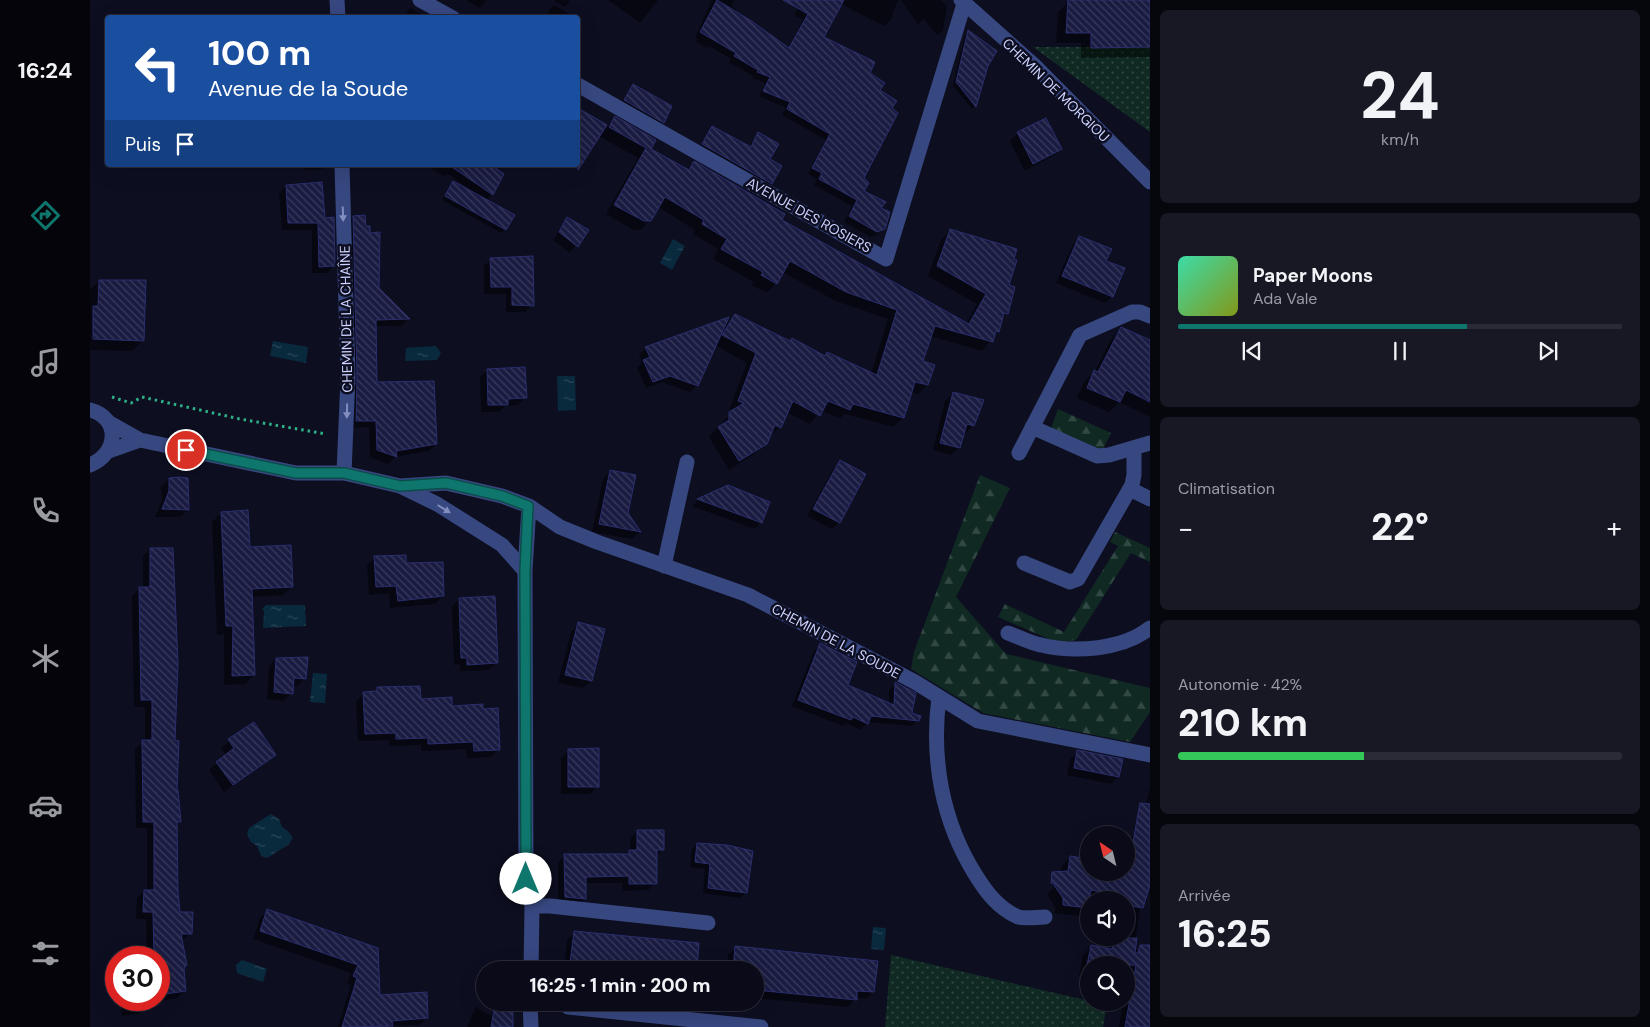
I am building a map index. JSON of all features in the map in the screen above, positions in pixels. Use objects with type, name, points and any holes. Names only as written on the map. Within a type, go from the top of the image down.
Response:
[{"type":"street","points":[[337,0],[338,15]]},
{"type":"street","points":[[420,0],[448,15]]},
{"type":"street","name":"AVENUE DES ROSIERS","points":[[580,86],[886,259],[962,2]]},
{"type":"street","name":"CHEMIN DE MORGIOU","points":[[962,2],[1034,65],[1150,182]]},
{"type":"street","name":"CHEMIN DE LA CHAÎNE","points":[[342,167],[348,377],[344,473]]},
{"type":"street","points":[[1019,453],[1080,335],[1132,312],[1140,312],[1150,316]]},
{"type":"street","points":[[90,410],[103,416],[108,422],[113,436],[109,451],[101,461],[90,465]]},
{"type":"street","points":[[108,422],[140,440],[296,473],[344,473],[400,486],[437,504],[502,545],[525,571]]},
{"type":"street","points":[[1032,427],[1097,456],[1150,443]]},
{"type":"street","points":[[109,451],[140,440]]},
{"type":"street","points":[[1024,563],[1074,582],[1130,489],[1134,475],[1134,448]]},
{"type":"street","points":[[664,566],[687,462]]},
{"type":"street","name":"CHEMIN DE LA SOUDE","points":[[400,486],[446,483],[502,496],[528,506],[560,527],[748,595],[939,697],[978,721],[1150,754]]},
{"type":"street","points":[[1130,489],[1150,499]]},
{"type":"street","points":[[528,506],[525,571],[526,879],[532,906],[530,961]]},
{"type":"street","points":[[1008,633],[1040,645],[1063,649],[1085,649],[1128,641],[1150,628]]},
{"type":"street","points":[[939,697],[936,737],[938,768],[949,821],[960,850],[992,899],[1020,918],[1045,917]]},
{"type":"street","points":[[532,906],[550,906],[708,923]]},
{"type":"street","points":[[530,1011],[531,1027]]},
{"type":"street","points":[[605,1011],[751,1027]]},
{"type":"path","points":[[130,404],[142,397],[240,419],[334,434]]},
{"type":"green space","points":[[1033,47],[1150,47],[1150,132]]},
{"type":"green space","points":[[1058,409],[1111,433],[1102,451],[1050,431]]},
{"type":"green space","points":[[980,475],[1010,488],[956,597],[1006,654],[1150,688],[1150,712],[1130,742],[983,713],[911,669],[914,652]]},
{"type":"green space","points":[[1115,532],[1150,548],[1150,562],[1131,553],[1076,640],[1058,643],[998,617],[1005,604],[1064,632],[1118,546],[1110,542]]},
{"type":"green space","points":[[891,955],[1080,999],[1080,1011],[1106,1011],[1103,1027],[885,1027]]},
{"type":"water","points":[[673,239],[685,246],[672,270],[660,263]]},
{"type":"water","points":[[273,341],[308,347],[306,363],[270,356]]},
{"type":"water","points":[[436,346],[441,353],[437,360],[405,361],[406,348]]},
{"type":"water","points":[[557,376],[575,376],[576,410],[558,411]]},
{"type":"water","points":[[266,605],[305,605],[306,626],[263,628],[264,611],[262,609]]},
{"type":"water","points":[[313,673],[327,674],[325,703],[310,702]]},
{"type":"water","points":[[271,814],[279,819],[282,827],[293,838],[288,845],[267,858],[261,856],[257,846],[251,842],[247,834],[249,828]]},
{"type":"water","points":[[873,927],[886,928],[884,950],[871,949]]},
{"type":"water","points":[[242,960],[267,969],[263,982],[237,973],[236,965]]},
{"type":"building","points":[[717,0],[750,20],[789,48],[808,14],[783,0],[844,0],[824,37],[875,62],[870,73],[885,83],[880,90],[897,101],[892,108],[898,113],[864,178],[869,183],[864,191],[886,202],[881,208],[890,212],[885,229],[877,232],[849,216],[857,200],[819,179],[822,173],[812,168],[830,134],[787,109],[790,102],[763,91],[770,77],[757,72],[758,70],[734,56],[736,53],[700,32]]},
{"type":"building","points":[[1068,0],[1150,0],[1150,47],[1091,48],[1091,33],[1066,33]]},
{"type":"building","points":[[968,30],[997,51],[988,66],[976,107],[956,82]]},
{"type":"building","points":[[633,84],[672,106],[664,123],[624,100]]},
{"type":"building","points":[[580,109],[607,125],[580,167]]},
{"type":"building","points":[[615,116],[656,140],[651,149],[689,170],[694,161],[785,214],[782,220],[969,324],[986,294],[937,266],[950,229],[1017,249],[1014,259],[1017,260],[1009,285],[1015,287],[1008,314],[1004,313],[999,332],[996,331],[993,342],[935,326],[923,361],[935,365],[928,385],[915,382],[904,418],[853,404],[850,410],[828,401],[820,416],[793,401],[781,428],[775,425],[767,444],[739,461],[718,427],[729,420],[729,412],[744,403],[738,401],[756,353],[722,335],[735,314],[790,341],[792,338],[825,356],[827,352],[877,375],[897,310],[846,292],[790,261],[777,284],[761,275],[763,272],[721,249],[727,239],[702,224],[704,220],[665,197],[651,221],[644,221],[614,205],[646,148],[609,127]]},
{"type":"building","points":[[1046,118],[1062,149],[1033,164],[1017,132]]},
{"type":"building","points":[[712,126],[751,147],[758,132],[779,144],[770,159],[782,166],[772,184],[702,144]]},
{"type":"building","points":[[452,167],[494,167],[504,174],[493,195]]},
{"type":"building","points":[[453,181],[515,215],[506,230],[445,196]]},
{"type":"building","points":[[322,182],[325,218],[334,217],[335,266],[319,267],[318,223],[288,223],[286,185]]},
{"type":"building","points":[[365,215],[366,226],[370,226],[370,233],[380,232],[379,288],[410,319],[376,320],[377,382],[434,381],[437,444],[396,451],[397,457],[377,450],[376,421],[356,421],[357,377],[353,216]]},
{"type":"building","points":[[567,217],[589,230],[578,247],[559,232]]},
{"type":"building","points":[[1079,236],[1112,249],[1106,261],[1125,268],[1113,297],[1062,276]]},
{"type":"building","points":[[533,256],[534,306],[512,305],[512,287],[491,287],[490,258]]},
{"type":"building","points":[[99,280],[146,280],[144,341],[93,339],[93,306],[98,306]]},
{"type":"building","points":[[729,317],[698,386],[670,376],[653,382],[643,360],[650,357],[645,347]]},
{"type":"building","points":[[1121,327],[1150,340],[1150,402],[1126,390],[1120,402],[1087,388],[1094,370],[1098,372]]},
{"type":"building","points":[[525,367],[527,398],[508,399],[508,405],[488,405],[487,369]]},
{"type":"building","points":[[953,392],[984,400],[974,426],[967,424],[960,448],[940,443]]},
{"type":"building","points":[[840,460],[866,474],[840,523],[813,509]]},
{"type":"building","points":[[610,470],[636,475],[628,513],[641,532],[599,524]]},
{"type":"building","points":[[169,478],[188,478],[189,510],[162,509],[169,491]]},
{"type":"building","points":[[728,485],[770,502],[762,523],[697,499]]},
{"type":"building","points":[[248,510],[250,547],[291,545],[293,587],[252,589],[255,675],[232,676],[233,626],[226,626],[221,512]]},
{"type":"building","points":[[150,548],[173,548],[178,664],[175,740],[179,741],[177,791],[181,822],[177,822],[178,891],[180,912],[193,912],[192,934],[181,934],[187,965],[184,968],[186,991],[170,993],[170,946],[154,946],[153,912],[143,912],[144,890],[154,890],[154,822],[143,822],[142,740],[152,740],[152,700],[141,700],[139,587],[150,587]]},
{"type":"building","points":[[406,555],[406,563],[443,562],[444,596],[398,601],[396,586],[376,587],[374,556]]},
{"type":"building","points":[[495,596],[498,663],[467,665],[467,658],[461,658],[459,598]]},
{"type":"building","points":[[578,622],[605,629],[592,681],[565,675]]},
{"type":"building","points":[[820,643],[857,662],[848,685],[894,705],[895,682],[916,693],[912,713],[921,716],[919,721],[871,716],[868,724],[853,717],[851,720],[798,700]]},
{"type":"building","points":[[308,657],[306,679],[294,678],[293,694],[274,692],[276,658]]},
{"type":"building","points":[[420,686],[421,699],[452,697],[452,706],[483,704],[483,709],[498,708],[500,750],[474,751],[473,742],[428,744],[428,738],[396,739],[396,733],[365,734],[363,692],[377,691],[377,687]]},
{"type":"building","points":[[254,722],[276,755],[233,785],[216,762],[234,748],[228,739]]},
{"type":"building","points":[[599,748],[599,787],[568,787],[568,749]]},
{"type":"building","points":[[1077,750],[1123,759],[1119,777],[1074,768]]},
{"type":"building","points":[[1140,803],[1150,804],[1150,885],[1143,908],[1135,907],[1135,891],[1080,891],[1080,907],[1063,905],[1063,898],[1054,885],[1057,884],[1051,883],[1052,872],[1068,871],[1070,856],[1080,858],[1080,881],[1135,881],[1135,831]]},
{"type":"building","points":[[637,830],[664,830],[664,850],[657,850],[657,884],[629,884],[629,876],[586,877],[586,899],[565,897],[564,854],[629,854],[629,850],[637,850]]},
{"type":"building","points":[[697,843],[727,845],[753,851],[747,893],[708,888],[710,864],[695,862]]},
{"type":"building","points":[[267,909],[378,948],[380,995],[427,992],[428,1018],[392,1021],[393,1026],[342,1027],[357,978],[353,976],[358,965],[260,931]]},
{"type":"building","points":[[574,931],[699,943],[698,961],[570,961]]},
{"type":"building","points":[[1135,938],[1137,938],[1135,953],[1138,953],[1140,945],[1150,945],[1150,1027],[1125,1027],[1128,1011],[1135,1011],[1135,956],[1089,956],[1091,946],[1112,949],[1113,946],[1135,946]]},
{"type":"building","points":[[735,946],[878,961],[874,992],[857,991],[857,1000],[764,991],[764,961],[734,961]]},
{"type":"building","points":[[494,1011],[513,1011],[513,1027],[491,1027]]},
{"type":"route","points":[[186,450],[296,473],[344,473],[400,486],[446,483],[502,496],[528,506],[525,571],[526,879]]}]
